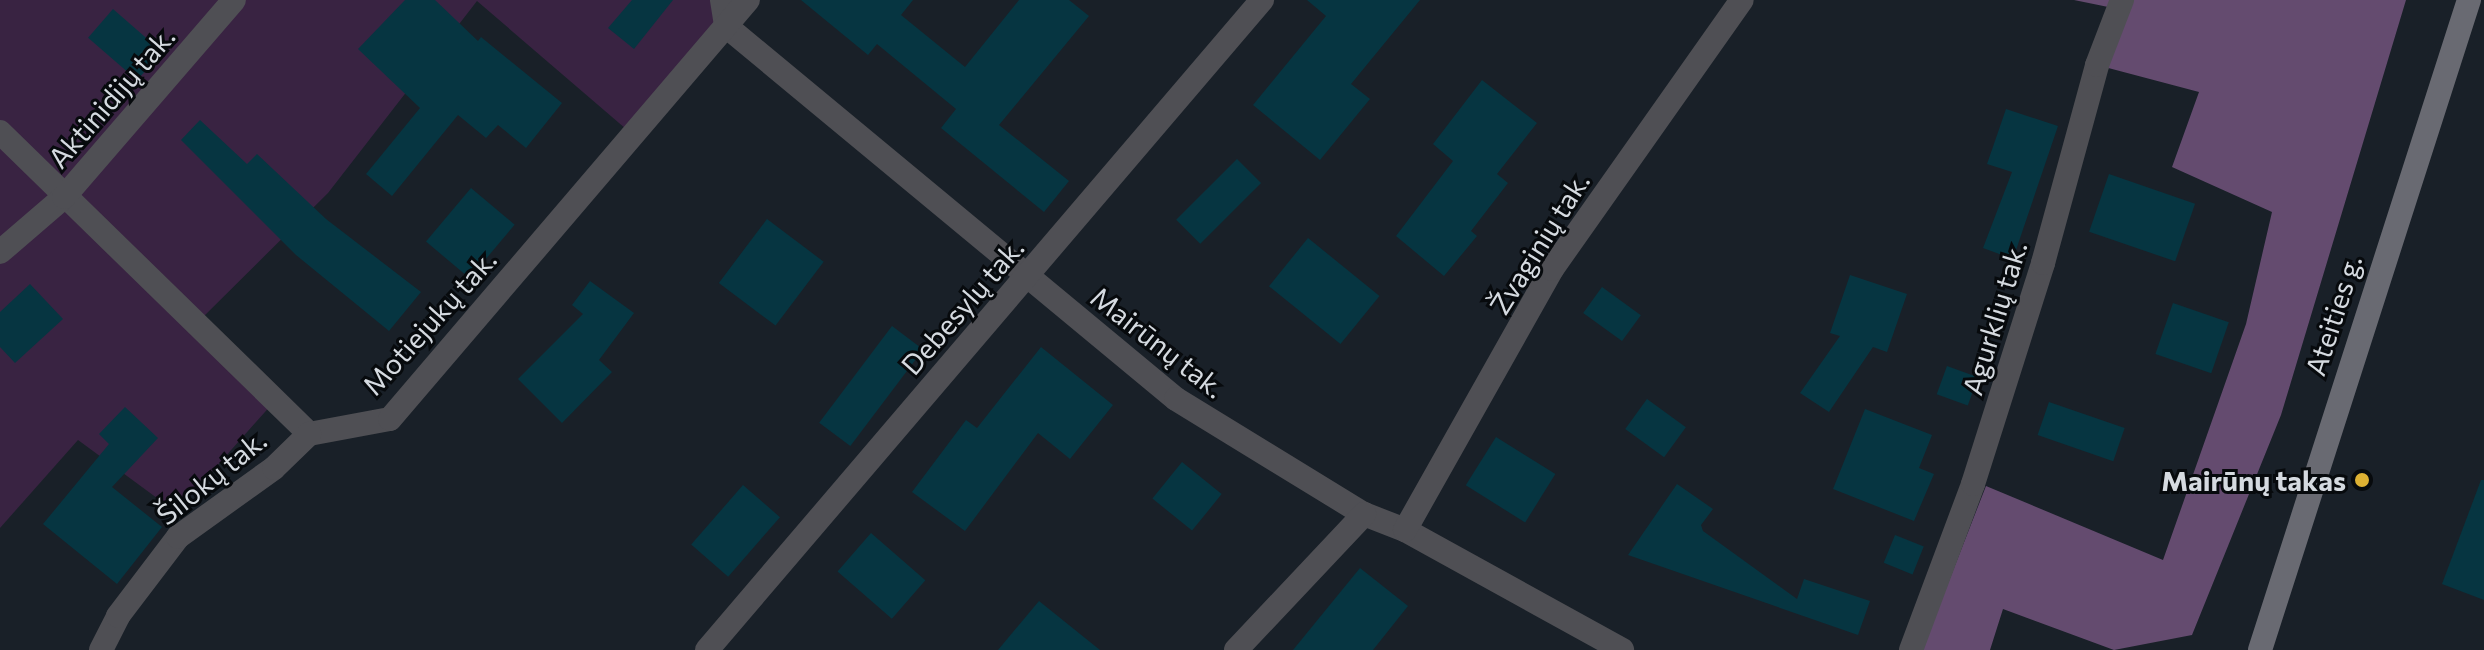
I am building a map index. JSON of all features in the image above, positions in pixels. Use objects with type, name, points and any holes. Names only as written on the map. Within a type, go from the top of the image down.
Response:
[{"type":"street","name":"Aktinidijų tak.","points":[[0,252],[64,197],[234,0]]},
{"type":"street","points":[[722,0],[726,26]]},
{"type":"street","name":"Motiejukų tak.","points":[[309,434],[390,419],[748,0]]},
{"type":"street","name":"Debesylų tak.","points":[[707,650],[1262,0]]},
{"type":"street","name":"Žvaginių tak.","points":[[1405,530],[1552,269],[1742,0]]},
{"type":"street","name":"Agurklių tak.","points":[[1911,650],[1973,484],[2043,263],[2097,65],[2122,0]]},
{"type":"street","name":"Ateities g.","points":[[2260,650],[2469,0]]},
{"type":"street","name":"Mairūnų tak.","points":[[726,26],[1176,399],[1364,514],[1405,530],[1622,650]]},
{"type":"street","points":[[0,132],[309,434]]},
{"type":"street","name":"Šilokų tak.","points":[[101,650],[118,616],[178,537],[274,468],[309,434]]},
{"type":"street","points":[[1236,650],[1364,514]]},
{"type":"shaded area","points":[[0,0],[748,0],[633,135],[477,1],[328,193],[194,326],[273,403],[176,512],[78,440],[0,528]]},
{"type":"shaded area","points":[[2074,0],[2406,0],[2281,415],[2192,635],[2114,650],[2003,609],[1990,650],[1922,650],[1986,486],[2163,560],[2246,324],[2272,212],[2172,167],[2199,92],[2097,65],[2118,9]]},
{"type":"building","points":[[405,0],[435,0],[478,41],[481,37],[562,103],[526,148],[498,125],[486,138],[458,115],[392,196],[366,174],[420,108],[358,49]]},
{"type":"building","points":[[632,0],[673,0],[634,49],[608,28]]},
{"type":"building","points":[[801,0],[913,0],[901,15],[965,67],[1019,0],[1069,0],[1089,16],[999,125],[1069,181],[1044,212],[941,128],[956,109],[877,44],[868,55]]},
{"type":"building","points":[[1307,0],[1420,0],[1351,84],[1370,99],[1320,160],[1253,105],[1326,16]]},
{"type":"building","points":[[113,9],[162,52],[137,80],[88,38]]},
{"type":"building","points":[[1482,80],[1537,123],[1497,174],[1508,183],[1471,231],[1477,236],[1444,276],[1396,236],[1453,161],[1433,144]]},
{"type":"building","points":[[2006,109],[2058,126],[2013,259],[1983,248],[2012,172],[1987,164]]},
{"type":"building","points":[[200,120],[247,164],[257,154],[326,219],[421,292],[389,331],[296,255],[181,140]]},
{"type":"building","points":[[1237,159],[1261,183],[1200,244],[1176,220]]},
{"type":"building","points":[[2109,174],[2195,204],[2175,261],[2089,232]]},
{"type":"building","points":[[471,188],[515,225],[470,278],[426,242]]},
{"type":"building","points":[[767,219],[824,262],[776,326],[719,283]]},
{"type":"building","points":[[1308,238],[1379,296],[1340,344],[1269,286]]},
{"type":"building","points":[[1850,275],[1907,294],[1887,352],[1873,347],[1829,412],[1800,393],[1840,336],[1830,333]]},
{"type":"building","points":[[590,281],[634,313],[599,360],[612,372],[562,423],[518,379],[583,314],[572,305]]},
{"type":"building","points":[[30,284],[63,319],[15,363],[0,347],[0,312]]},
{"type":"building","points":[[1602,287],[1641,315],[1622,341],[1583,313]]},
{"type":"building","points":[[2173,303],[2229,322],[2211,373],[2155,354]]},
{"type":"building","points":[[892,326],[923,349],[850,446],[819,423]]},
{"type":"building","points":[[1041,347],[1113,405],[1070,459],[1038,433],[965,531],[912,492],[966,420],[977,428]]},
{"type":"building","points":[[1947,366],[1978,377],[1968,405],[1937,394]]},
{"type":"building","points":[[1647,399],[1686,427],[1664,457],[1625,429]]},
{"type":"building","points":[[2049,402],[2125,428],[2113,461],[2038,435]]},
{"type":"building","points":[[125,407],[158,438],[112,487],[162,527],[117,584],[43,524],[109,444],[99,434]]},
{"type":"building","points":[[1865,409],[1932,435],[1919,468],[1934,474],[1914,521],[1833,489]]},
{"type":"building","points":[[1496,437],[1555,474],[1525,522],[1466,485]]},
{"type":"building","points":[[1182,462],[1222,494],[1192,531],[1152,499]]},
{"type":"building","points":[[2481,480],[2484,480],[2484,600],[2442,584]]},
{"type":"building","points":[[1677,484],[1713,509],[1701,525],[1703,531],[1797,599],[1804,579],[1870,601],[1858,635],[1628,555]]},
{"type":"building","points":[[743,485],[780,517],[728,577],[691,545]]},
{"type":"building","points":[[871,533],[925,580],[892,619],[838,571]]},
{"type":"building","points":[[1895,535],[1924,547],[1913,574],[1884,563]]},
{"type":"building","points":[[1360,568],[1408,606],[1373,650],[1293,650]]},
{"type":"building","points":[[1039,601],[1100,650],[998,650]]},
{"type":"place","name":"Mairūnų takas","points":[[2362,480]]}]
